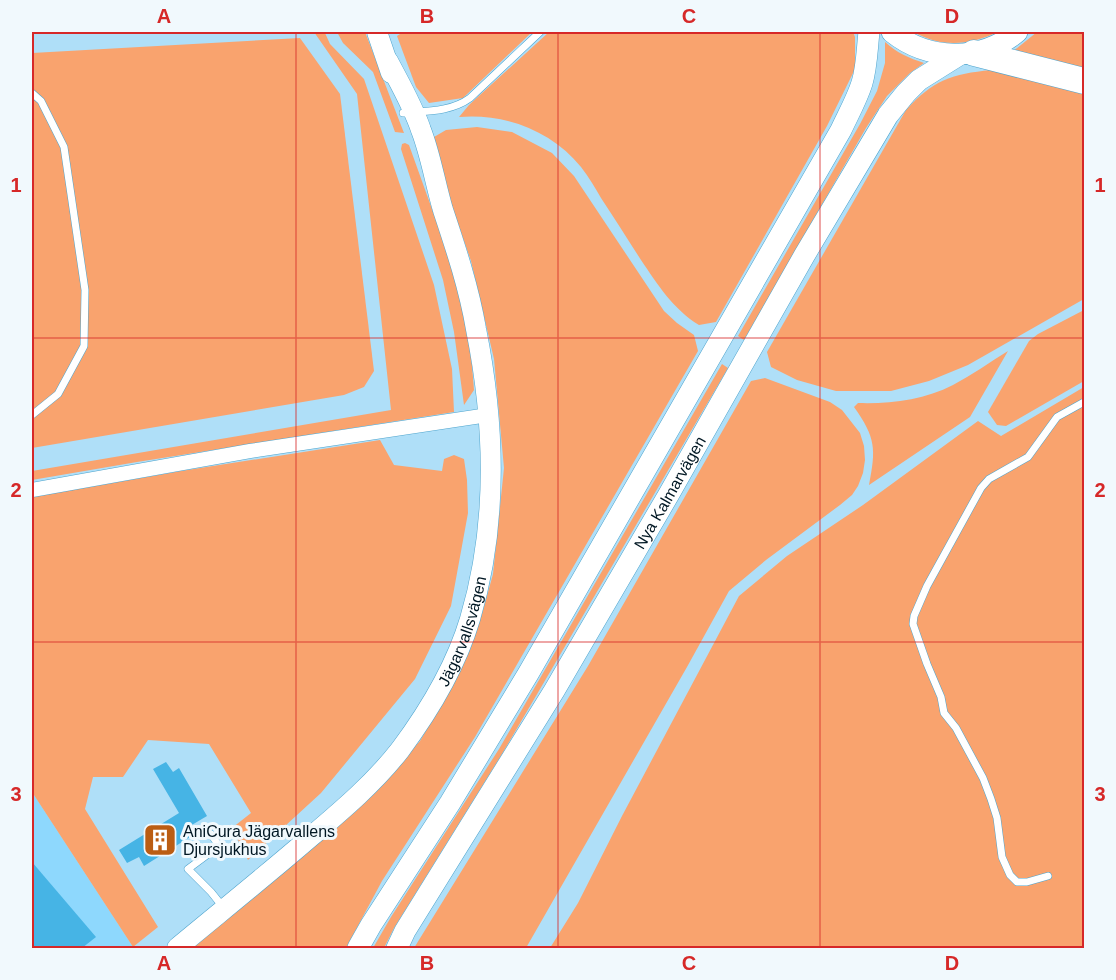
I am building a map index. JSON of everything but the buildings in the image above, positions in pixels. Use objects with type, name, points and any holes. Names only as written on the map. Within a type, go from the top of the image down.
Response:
[{"type":"highway","points":[[966,54],[1084,81]]},
{"type":"main road","name":"Nya Kalmarvägen","points":[[358,948],[528,674],[841,130],[863,81],[869,32]]},
{"type":"main road","points":[[892,32],[921,48],[939,53],[966,54]]},
{"type":"main road","name":"Nya Kalmarvägen","points":[[397,948],[554,692],[804,256],[888,115],[918,81],[966,54],[989,48],[1017,32]]},
{"type":"street","name":"Jägarvallsvägen","points":[[177,948],[354,801],[398,753],[414,731],[445,678],[470,620],[484,560],[491,473],[489,415],[476,327],[455,245],[442,207],[410,135],[408,113],[377,32]]},
{"type":"street","points":[[32,490],[250,451],[489,415]]},
{"type":"lane","points":[[408,113],[447,109],[463,104],[540,32]]},
{"type":"lane","points":[[32,93],[41,101],[64,147],[85,290],[84,346],[58,394],[32,415]]},
{"type":"lane","points":[[1048,876],[1028,882],[1017,882],[1010,875],[1002,856],[997,818],[991,799],[956,728],[944,713],[941,697],[913,624],[914,616],[927,586],[981,488],[988,479],[1028,457],[1057,417],[1084,402]]},
{"type":"lane","points":[[211,834],[219,846],[188,869],[225,909]]},
{"type":"shaded area","points":[[314,32],[325,33],[330,44],[364,79],[434,285],[452,369],[454,412],[32,480],[32,471],[391,410],[357,94]]},
{"type":"shaded area","points":[[337,32],[365,32],[404,133],[395,132],[373,72],[343,43]]},
{"type":"shaded area","points":[[403,32],[532,32],[463,98],[429,103],[416,87],[397,36]]},
{"type":"shaded area","points":[[549,32],[853,32],[855,69],[827,126],[716,322],[699,325],[681,312],[641,260],[584,171],[556,143],[542,134],[510,122],[493,118],[459,117],[469,105]]},
{"type":"shaded area","points":[[913,32],[998,32],[976,40],[952,43],[933,40]]},
{"type":"shaded area","points":[[1037,32],[1084,32],[1084,72],[1011,53]]},
{"type":"shaded area","points":[[300,38],[340,94],[374,371],[364,387],[344,395],[32,448],[32,53]]},
{"type":"shaded area","points":[[885,42],[903,55],[924,63],[910,73],[887,96],[866,128],[744,340],[738,336],[877,91],[885,63]]},
{"type":"shaded area","points":[[991,70],[1084,94],[1084,299],[968,365],[929,381],[891,391],[836,391],[797,380],[771,367],[767,352],[906,110],[925,92],[944,80]]},
{"type":"shaded area","points":[[477,127],[512,132],[552,153],[574,176],[664,311],[694,335],[698,351],[475,737],[382,881],[346,948],[191,948],[356,811],[420,741],[470,650],[493,574],[504,468],[494,359],[471,261],[431,147],[434,137],[446,130]]},
{"type":"shaded area","points":[[402,144],[409,145],[460,295],[471,353],[474,390],[464,405],[454,332],[443,280],[401,149]]},
{"type":"shaded area","points":[[1084,310],[1084,381],[1006,426],[997,425],[988,412],[1029,341]]},
{"type":"shaded area","points":[[1008,351],[970,417],[869,485],[873,462],[872,444],[867,427],[854,407],[858,403],[882,403],[919,398],[960,381]]},
{"type":"shaded area","points":[[722,364],[728,368],[502,754],[394,928],[384,948],[373,948],[499,749]]},
{"type":"shaded area","points":[[765,378],[830,402],[842,410],[860,433],[864,446],[865,460],[858,486],[852,495],[840,505],[766,560],[729,591],[526,948],[414,948],[588,666],[751,381]]},
{"type":"shaded area","points":[[1084,387],[1084,948],[550,948],[578,903],[739,596],[787,556],[863,505],[978,421],[1001,436]]},
{"type":"shaded area","points":[[380,440],[394,465],[442,471],[444,459],[454,455],[464,459],[468,513],[451,606],[415,679],[321,793],[248,860],[232,828],[251,813],[209,744],[148,740],[123,777],[93,777],[85,809],[158,927],[133,947],[32,792],[32,497]]},
{"type":"shaded area","points":[[32,792],[133,947],[32,948]]},
{"type":"place","name":"AniCura Jägarvallens Djursjukhus","points":[[160,840]]}]
